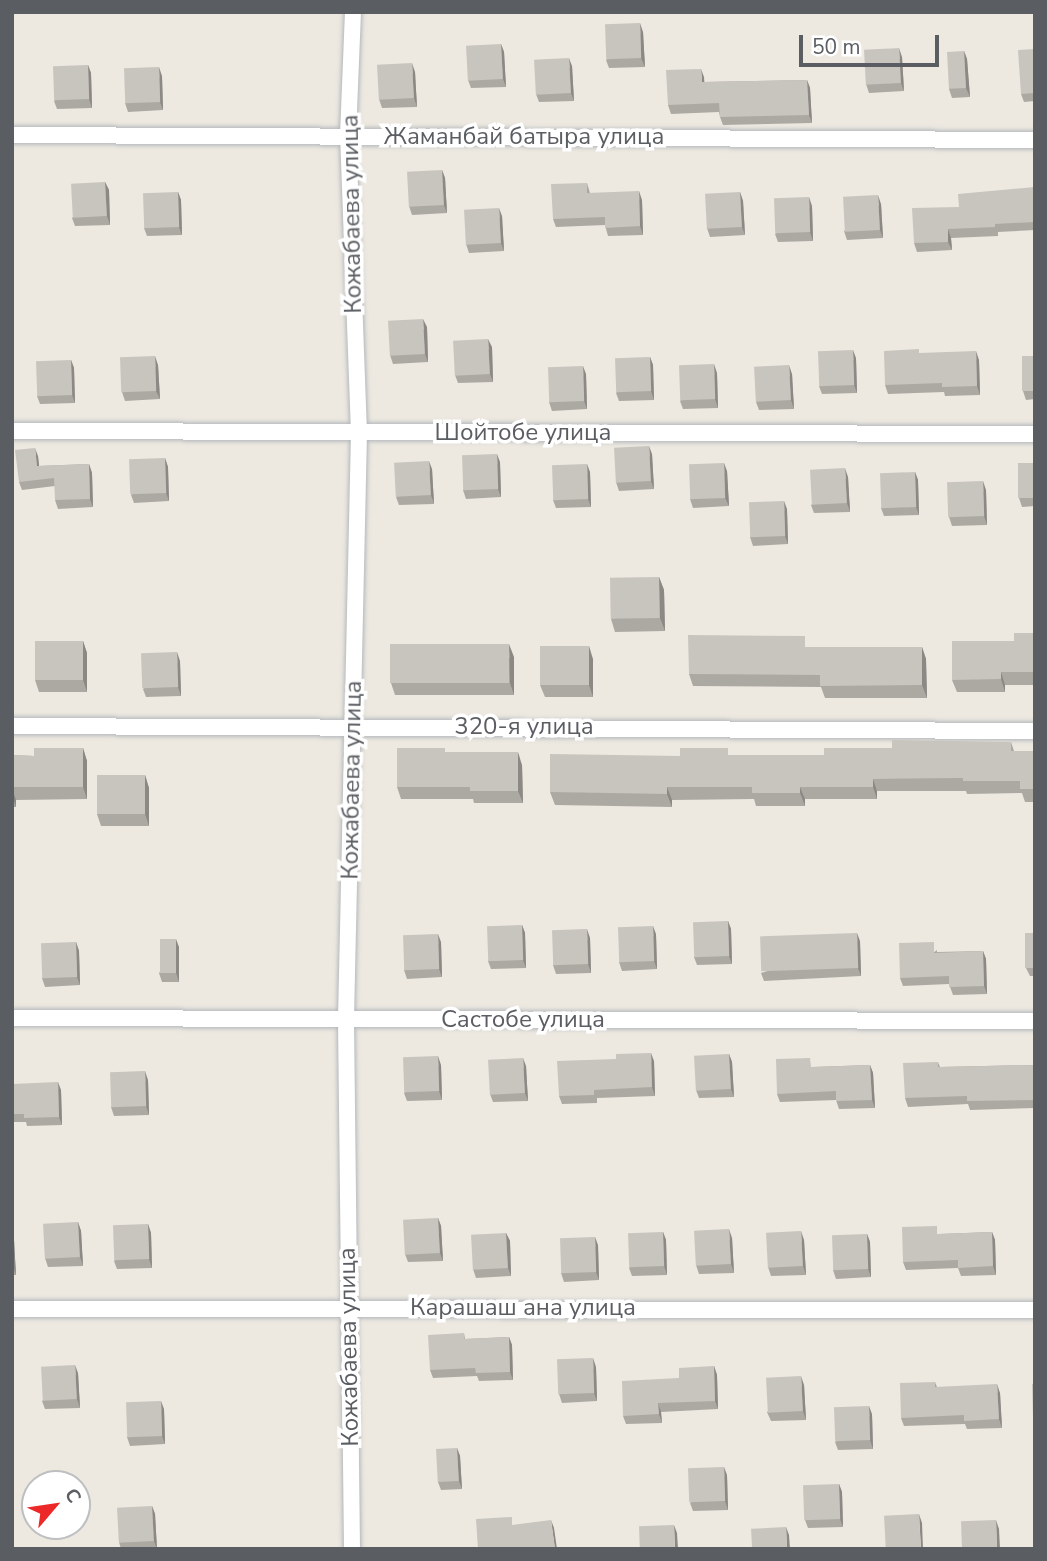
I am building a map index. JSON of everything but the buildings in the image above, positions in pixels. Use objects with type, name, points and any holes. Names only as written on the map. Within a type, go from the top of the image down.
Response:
[{"type":"street","name":"Кожабаева улица","points":[[352,1549],[346,1019],[359,433],[348,136],[353,12]]},
{"type":"street","name":"Жаманбай батыра улица","points":[[12,135],[1035,140]]},
{"type":"street","name":"Шойтобе улица","points":[[12,431],[1035,434]]},
{"type":"street","name":"320-я улица","points":[[12,726],[1035,731]]},
{"type":"street","name":"Састобе улица","points":[[12,1018],[1035,1021]]},
{"type":"street","name":"Карашаш ана улица","points":[[12,1309],[348,1307],[1035,1310]]}]
